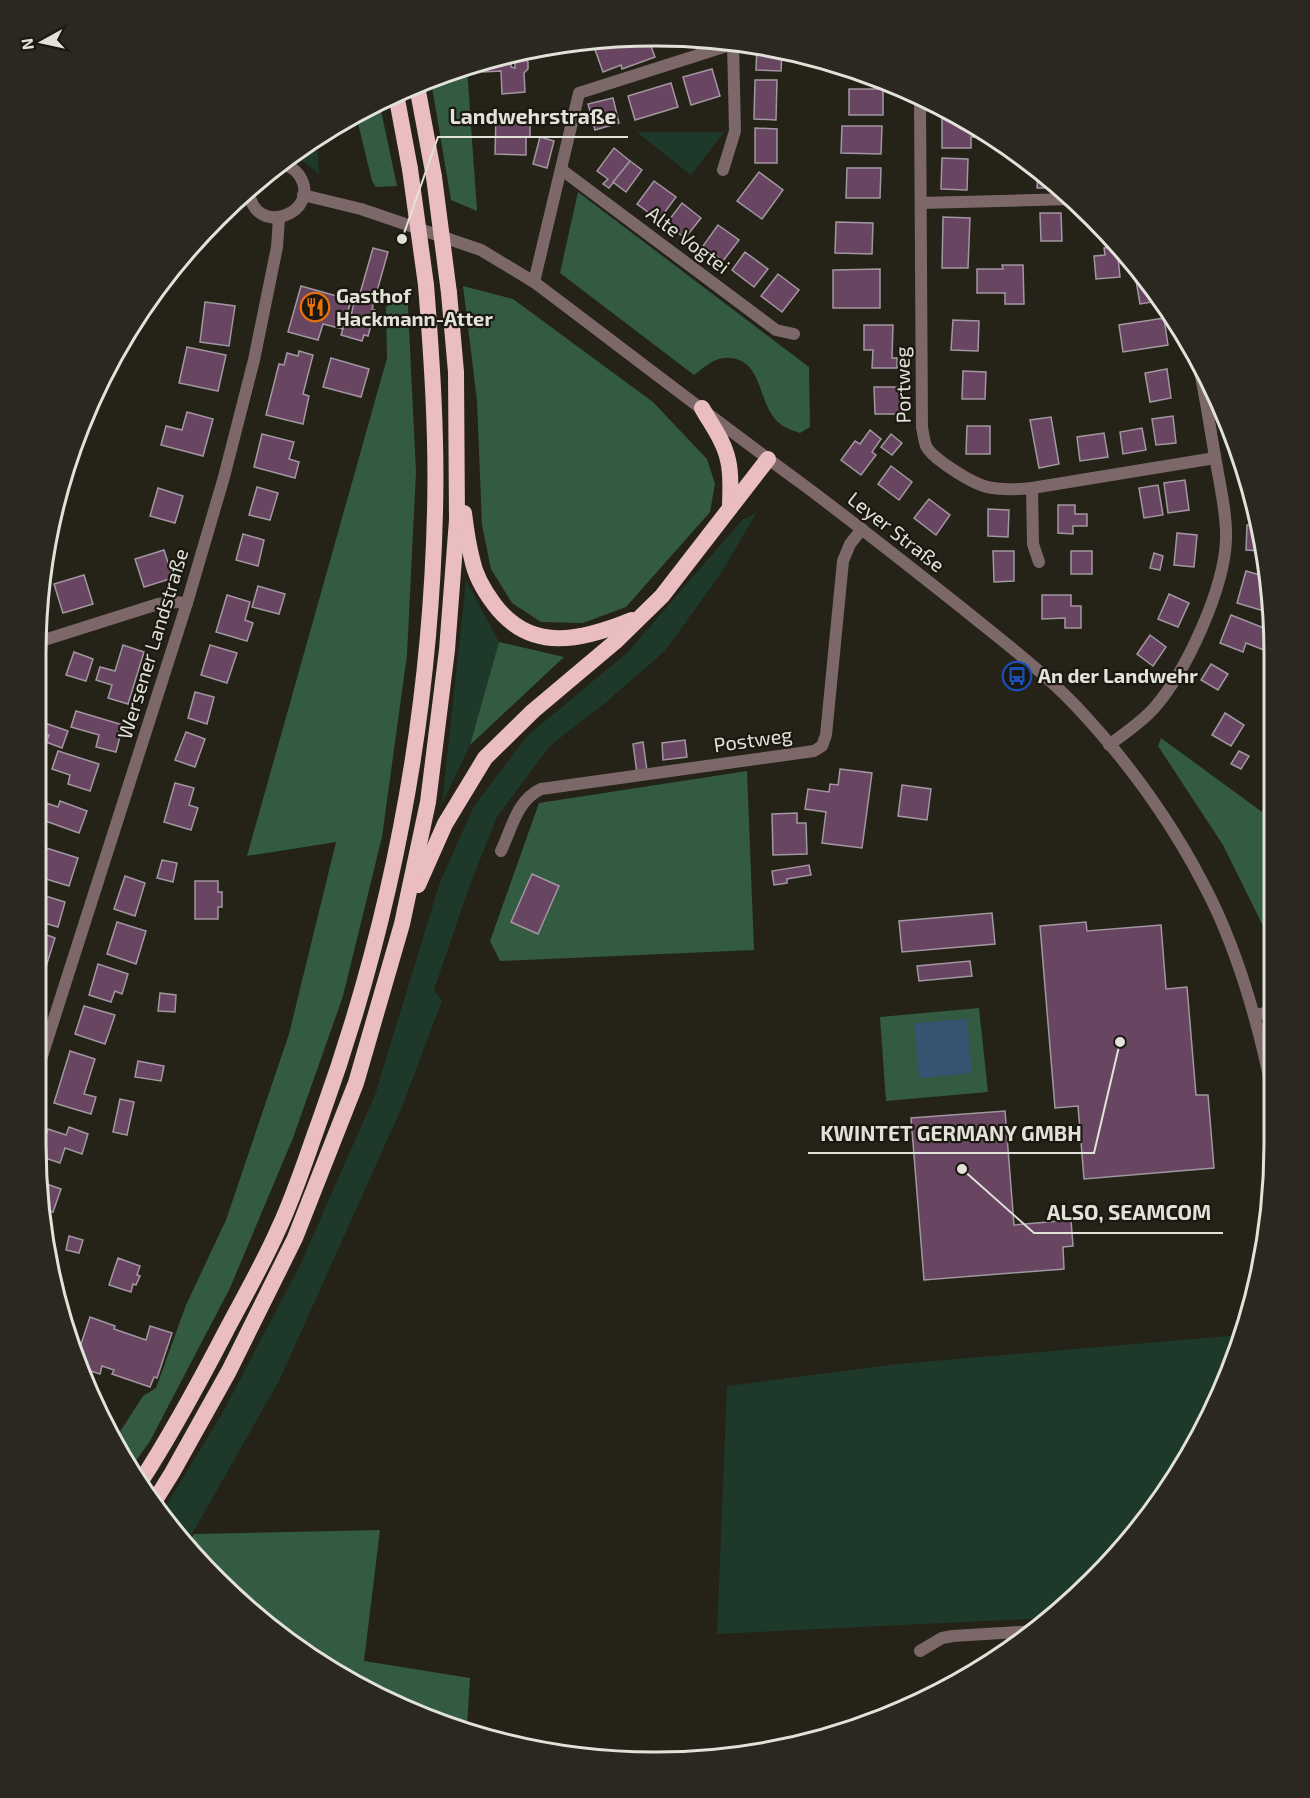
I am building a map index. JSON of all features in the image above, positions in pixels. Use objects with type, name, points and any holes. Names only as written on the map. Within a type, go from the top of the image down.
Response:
[{"type":"highway","points":[[159,1494],[229,1371],[295,1238],[356,1083],[402,924],[428,802],[447,650],[457,520],[458,471],[456,372],[449,293],[434,177],[419,95]]},
{"type":"highway","points":[[145,1475],[210,1363],[279,1229],[343,1055],[365,984],[386,902],[407,796],[427,650],[435,512],[435,389],[426,285],[410,169],[398,104]]},
{"type":"highway","points":[[702,408],[728,460],[731,484],[730,508]]},
{"type":"highway","points":[[402,924],[445,824],[485,758],[533,711],[607,649],[662,596],[768,459]]},
{"type":"highway","points":[[458,471],[472,561],[486,594],[505,619],[529,634],[562,639],[600,633],[640,617]]},
{"type":"street","points":[[534,282],[579,93],[717,50]]},
{"type":"street","points":[[723,170],[735,131],[734,52]]},
{"type":"street","name":"Portweg","points":[[921,108],[922,427],[926,446],[935,457],[971,483],[1006,491],[1215,458]]},
{"type":"street","points":[[251,201],[256,209],[271,217],[279,218],[292,213],[303,195],[302,179],[291,167]]},
{"type":"street","name":"Alte Vogtei","points":[[562,170],[776,330],[794,334]]},
{"type":"street","name":"Leyer Straße","points":[[303,195],[361,209],[481,250],[534,282],[862,529],[1031,664],[1074,704],[1109,745],[1175,834],[1213,903],[1238,964],[1264,1057]]},
{"type":"street","points":[[921,203],[1057,199]]},
{"type":"street","name":"Wersener Landstraße","points":[[47,1041],[187,603],[224,477],[254,360],[277,247],[279,218]]},
{"type":"street","points":[[1109,745],[1155,707],[1190,651],[1216,594],[1226,540],[1225,512],[1215,458],[1210,406]]},
{"type":"street","points":[[1032,488],[1033,544],[1039,562]]},
{"type":"street","name":"Postweg","points":[[501,851],[523,801],[530,794],[541,789],[814,751],[822,746],[826,735],[843,561],[850,544],[862,529]]},
{"type":"street","points":[[47,639],[158,604],[187,603]]},
{"type":"street","points":[[1254,1015],[1264,1013]]},
{"type":"street","points":[[920,1651],[942,1638],[1016,1632]]},
{"type":"green space","points":[[468,76],[477,211],[451,200],[432,89]]},
{"type":"green space","points":[[381,112],[397,186],[376,187],[372,181],[358,124]]},
{"type":"green space","points":[[637,132],[724,132],[691,175]]},
{"type":"green space","points":[[318,149],[319,174],[301,160]]},
{"type":"green space","points":[[578,192],[809,367],[810,427],[800,433],[778,422],[766,404],[756,377],[744,363],[730,358],[718,359],[694,375],[560,273]]},
{"type":"green space","points":[[463,286],[513,299],[653,402],[707,459],[715,484],[710,512],[626,607],[583,623],[541,622],[512,603],[491,569],[482,525],[477,401]]},
{"type":"green space","points":[[407,287],[416,472],[407,655],[382,837],[343,996],[293,1138],[230,1288],[150,1441],[136,1460],[120,1432],[143,1396],[156,1388],[186,1305],[226,1220],[289,1034],[336,842],[247,856],[387,358],[386,307]]},
{"type":"green space","points":[[68,495],[56,549],[58,536]]},
{"type":"green space","points":[[757,512],[720,575],[664,652],[605,703],[550,746],[497,817],[468,890],[434,990],[442,1001],[402,1107],[279,1381],[191,1536],[166,1505],[223,1412],[300,1265],[375,1095],[440,882],[474,806],[527,736],[628,652],[742,520]]},
{"type":"green space","points":[[466,580],[499,642],[470,745],[442,804]]},
{"type":"green space","points":[[499,642],[564,657],[470,745]]},
{"type":"green space","points":[[1161,738],[1262,812],[1264,805],[1264,928],[1223,845],[1158,746]]},
{"type":"green space","points":[[747,771],[754,950],[500,961],[490,941],[539,803]]},
{"type":"green space","points":[[979,1008],[988,1092],[886,1101],[880,1017]]},
{"type":"green space","points":[[1232,1336],[1201,1412],[1161,1481],[1112,1544],[1085,1573],[1034,1619],[717,1634],[727,1386],[897,1364]]},
{"type":"green space","points":[[380,1530],[364,1661],[470,1678],[467,1722],[386,1689],[317,1649],[285,1626],[225,1573],[192,1537],[194,1534]]},
{"type":"water","points":[[967,1019],[972,1073],[919,1078],[914,1023]]},
{"type":"building","points":[[651,46],[655,57],[622,69],[621,65],[603,72],[595,50]]},
{"type":"building","points":[[757,55],[782,60],[781,71],[756,70]]},
{"type":"building","points":[[526,60],[528,69],[524,73],[525,92],[502,94],[501,71],[483,72],[511,64],[511,67],[515,68],[515,63]]},
{"type":"building","points":[[712,69],[720,96],[691,105],[683,77]]},
{"type":"building","points":[[755,80],[777,80],[776,120],[754,119]]},
{"type":"building","points":[[671,83],[678,107],[635,120],[628,96]]},
{"type":"building","points":[[849,89],[883,91],[883,115],[849,115]]},
{"type":"building","points":[[613,98],[619,123],[595,130],[588,104]]},
{"type":"building","points":[[496,116],[530,117],[530,137],[526,137],[526,155],[495,154]]},
{"type":"building","points":[[942,119],[974,137],[971,137],[971,148],[942,148]]},
{"type":"building","points":[[842,126],[882,126],[881,154],[841,153]]},
{"type":"building","points":[[755,128],[777,129],[777,163],[755,163]]},
{"type":"building","points":[[540,137],[554,141],[547,168],[533,164]]},
{"type":"building","points":[[614,148],[630,161],[609,188],[603,184],[608,179],[597,171]]},
{"type":"building","points":[[942,158],[968,159],[967,190],[941,189]]},
{"type":"building","points":[[630,161],[642,170],[626,192],[613,182]]},
{"type":"building","points":[[847,168],[881,168],[880,198],[846,198]]},
{"type":"building","points":[[759,172],[783,190],[762,219],[737,201]]},
{"type":"building","points":[[654,181],[676,197],[659,220],[637,204]]},
{"type":"building","points":[[682,203],[701,218],[685,238],[666,224]]},
{"type":"building","points":[[1040,213],[1061,213],[1062,241],[1041,241]]},
{"type":"building","points":[[943,217],[970,218],[968,268],[942,268]]},
{"type":"building","points":[[836,222],[873,223],[872,254],[835,253]]},
{"type":"building","points":[[718,225],[739,240],[723,261],[703,246]]},
{"type":"building","points":[[373,248],[388,252],[372,309],[375,310],[368,336],[364,335],[362,341],[341,335],[347,315],[351,316],[354,303],[357,304]]},
{"type":"building","points":[[1104,248],[1118,262],[1120,277],[1096,279],[1094,256],[1105,255]]},
{"type":"building","points":[[745,252],[768,269],[754,287],[732,270]]},
{"type":"building","points":[[1002,265],[1023,265],[1024,304],[1005,304],[1005,293],[977,293],[977,269],[1003,269]]},
{"type":"building","points":[[880,269],[880,308],[833,308],[833,270]]},
{"type":"building","points":[[778,274],[799,290],[782,312],[761,296]]},
{"type":"building","points":[[1136,283],[1150,302],[1140,304]]},
{"type":"building","points":[[301,286],[351,300],[343,329],[323,324],[318,340],[288,332]]},
{"type":"building","points":[[205,302],[235,306],[229,346],[200,342]]},
{"type":"building","points":[[1162,318],[1168,345],[1123,352],[1119,325]]},
{"type":"building","points":[[953,320],[979,321],[978,351],[951,350]]},
{"type":"building","points":[[864,325],[893,325],[892,358],[897,358],[897,368],[872,368],[873,350],[864,350]]},
{"type":"building","points":[[187,347],[226,355],[218,391],[179,383]]},
{"type":"building","points":[[299,351],[313,355],[303,394],[309,396],[303,424],[266,415],[279,364],[284,365],[287,353],[298,356]]},
{"type":"building","points":[[331,358],[369,369],[361,397],[323,387]]},
{"type":"building","points":[[1167,369],[1171,398],[1150,402],[1145,373]]},
{"type":"building","points":[[963,371],[986,372],[985,399],[962,399]]},
{"type":"building","points":[[874,387],[902,387],[902,414],[875,414]]},
{"type":"building","points":[[187,412],[213,419],[203,456],[161,445],[166,426],[182,430]]},
{"type":"building","points":[[1173,416],[1176,443],[1156,445],[1152,419]]},
{"type":"building","points":[[1051,417],[1059,464],[1039,468],[1030,420]]},
{"type":"building","points":[[967,426],[990,426],[990,454],[966,454]]},
{"type":"building","points":[[1142,428],[1146,450],[1123,454],[1120,432]]},
{"type":"building","points":[[870,430],[881,439],[872,452],[876,455],[861,475],[841,460],[855,441],[860,444]]},
{"type":"building","points":[[1104,433],[1108,457],[1080,461],[1077,437]]},
{"type":"building","points":[[262,434],[294,442],[289,459],[299,462],[295,478],[254,467]]},
{"type":"building","points":[[891,434],[902,443],[892,455],[881,447]]},
{"type":"building","points":[[891,466],[912,482],[899,500],[878,484]]},
{"type":"building","points":[[1185,480],[1189,510],[1168,513],[1164,483]]},
{"type":"building","points":[[1158,485],[1163,515],[1144,518],[1139,488]]},
{"type":"building","points":[[257,487],[278,493],[270,520],[249,515]]},
{"type":"building","points":[[158,488],[183,496],[175,523],[150,516]]},
{"type":"building","points":[[929,499],[950,515],[936,535],[914,518]]},
{"type":"building","points":[[1058,505],[1075,505],[1075,514],[1087,514],[1087,526],[1073,526],[1073,534],[1058,533]]},
{"type":"building","points":[[988,509],[1009,510],[1008,537],[988,536]]},
{"type":"building","points":[[1247,525],[1249,525],[1254,551],[1246,550]]},
{"type":"building","points":[[1177,533],[1197,535],[1194,567],[1174,565]]},
{"type":"building","points":[[243,534],[264,540],[258,566],[236,560]]},
{"type":"building","points":[[164,550],[173,578],[144,587],[135,559]]},
{"type":"building","points":[[993,551],[1014,551],[1014,581],[994,582]]},
{"type":"building","points":[[1071,551],[1092,551],[1092,574],[1071,574]]},
{"type":"building","points":[[1154,553],[1163,556],[1160,570],[1150,568]]},
{"type":"building","points":[[1246,571],[1258,574],[1262,610],[1237,603]]},
{"type":"building","points":[[84,575],[93,604],[63,613],[54,584]]},
{"type":"building","points":[[258,586],[285,594],[279,614],[252,607]]},
{"type":"building","points":[[1169,594],[1189,603],[1178,627],[1158,619]]},
{"type":"building","points":[[227,595],[250,602],[245,620],[253,623],[247,641],[216,632]]},
{"type":"building","points":[[1042,595],[1071,595],[1071,606],[1081,606],[1081,628],[1065,628],[1065,618],[1042,619]]},
{"type":"building","points":[[1231,615],[1263,627],[1264,650],[1246,643],[1243,652],[1220,643]]},
{"type":"building","points":[[1150,635],[1166,647],[1153,666],[1137,654]]},
{"type":"building","points":[[123,645],[144,652],[128,704],[108,698],[112,685],[96,680],[100,667],[115,671]]},
{"type":"building","points":[[210,645],[237,653],[227,683],[201,675]]},
{"type":"building","points":[[74,652],[93,659],[86,681],[66,675]]},
{"type":"building","points":[[1211,664],[1228,674],[1218,690],[1201,680]]},
{"type":"building","points":[[195,692],[214,697],[207,724],[188,718]]},
{"type":"building","points":[[76,711],[123,725],[116,752],[96,747],[99,735],[71,727]]},
{"type":"building","points":[[1225,713],[1244,725],[1231,746],[1212,735]]},
{"type":"building","points":[[47,724],[68,731],[62,748],[47,742],[49,735],[47,734]]},
{"type":"building","points":[[186,732],[205,739],[195,767],[175,760]]},
{"type":"building","points":[[685,740],[687,757],[663,760],[662,743]]},
{"type":"building","points":[[643,742],[647,771],[637,773],[633,744]]},
{"type":"building","points":[[58,751],[99,764],[90,791],[68,784],[70,775],[52,769]]},
{"type":"building","points":[[1239,751],[1249,756],[1241,769],[1231,764]]},
{"type":"building","points":[[840,769],[872,773],[862,848],[822,843],[826,812],[805,809],[808,789],[829,792],[830,784],[838,785]]},
{"type":"building","points":[[175,783],[194,788],[189,805],[198,808],[191,830],[164,822]]},
{"type":"building","points":[[902,785],[931,789],[927,820],[898,816]]},
{"type":"building","points":[[60,801],[87,811],[79,833],[47,822],[47,803],[58,807]]},
{"type":"building","points":[[797,813],[797,823],[806,823],[807,854],[773,855],[772,814]]},
{"type":"building","points":[[47,848],[78,858],[69,886],[47,879]]},
{"type":"building","points":[[162,860],[177,863],[173,882],[157,878]]},
{"type":"building","points":[[809,865],[811,875],[787,879],[787,883],[774,885],[772,871]]},
{"type":"building","points":[[532,874],[559,886],[538,934],[511,922]]},
{"type":"building","points":[[125,876],[145,883],[135,916],[114,909]]},
{"type":"building","points":[[195,881],[218,881],[218,892],[222,892],[222,907],[218,907],[218,919],[195,919]]},
{"type":"building","points":[[47,896],[65,902],[58,927],[47,924]]},
{"type":"building","points":[[992,913],[995,944],[902,952],[899,921]]},
{"type":"building","points":[[117,922],[146,931],[136,964],[107,954]]},
{"type":"building","points":[[1086,922],[1087,931],[1161,925],[1166,989],[1187,987],[1196,1095],[1208,1095],[1214,1168],[1084,1179],[1078,1106],[1055,1108],[1040,926]]},
{"type":"building","points":[[47,935],[55,938],[47,964]]},
{"type":"building","points":[[970,961],[972,976],[919,981],[917,966]]},
{"type":"building","points":[[98,964],[128,974],[122,994],[115,991],[111,1002],[89,995]]},
{"type":"building","points":[[160,993],[176,995],[175,1012],[158,1011]]},
{"type":"building","points":[[84,1006],[115,1015],[105,1044],[75,1034]]},
{"type":"building","points":[[70,1051],[95,1059],[84,1094],[96,1097],[91,1114],[54,1103]]},
{"type":"building","points":[[138,1061],[164,1066],[161,1081],[135,1077]]},
{"type":"building","points":[[120,1099],[134,1102],[127,1135],[113,1132]]},
{"type":"building","points":[[1005,1111],[1014,1225],[1071,1220],[1073,1246],[1063,1247],[1064,1269],[924,1280],[911,1118]]},
{"type":"building","points":[[69,1127],[88,1134],[82,1154],[65,1148],[60,1163],[47,1159],[48,1129],[66,1135]]},
{"type":"building","points":[[48,1185],[61,1189],[53,1212],[51,1211]]},
{"type":"building","points":[[69,1236],[83,1240],[79,1253],[66,1250]]},
{"type":"building","points":[[118,1258],[140,1266],[137,1275],[140,1276],[136,1285],[133,1284],[131,1292],[109,1285]]},
{"type":"building","points":[[90,1317],[115,1326],[114,1329],[146,1340],[150,1326],[172,1333],[157,1378],[154,1377],[150,1387],[112,1374],[114,1370],[102,1366],[100,1374],[91,1371],[81,1344]]},
{"type":"place","name":"Landwehrstraße","points":[[402,239]]},
{"type":"place","name":"Gasthof Hackmann-Atter","points":[[315,307]]},
{"type":"place","name":"An der Landwehr","points":[[1017,676]]},
{"type":"place","name":"KWINTET GERMANY GMBH","points":[[1120,1042]]},
{"type":"place","name":"ALSO, SEAMCOM","points":[[962,1169]]}]
